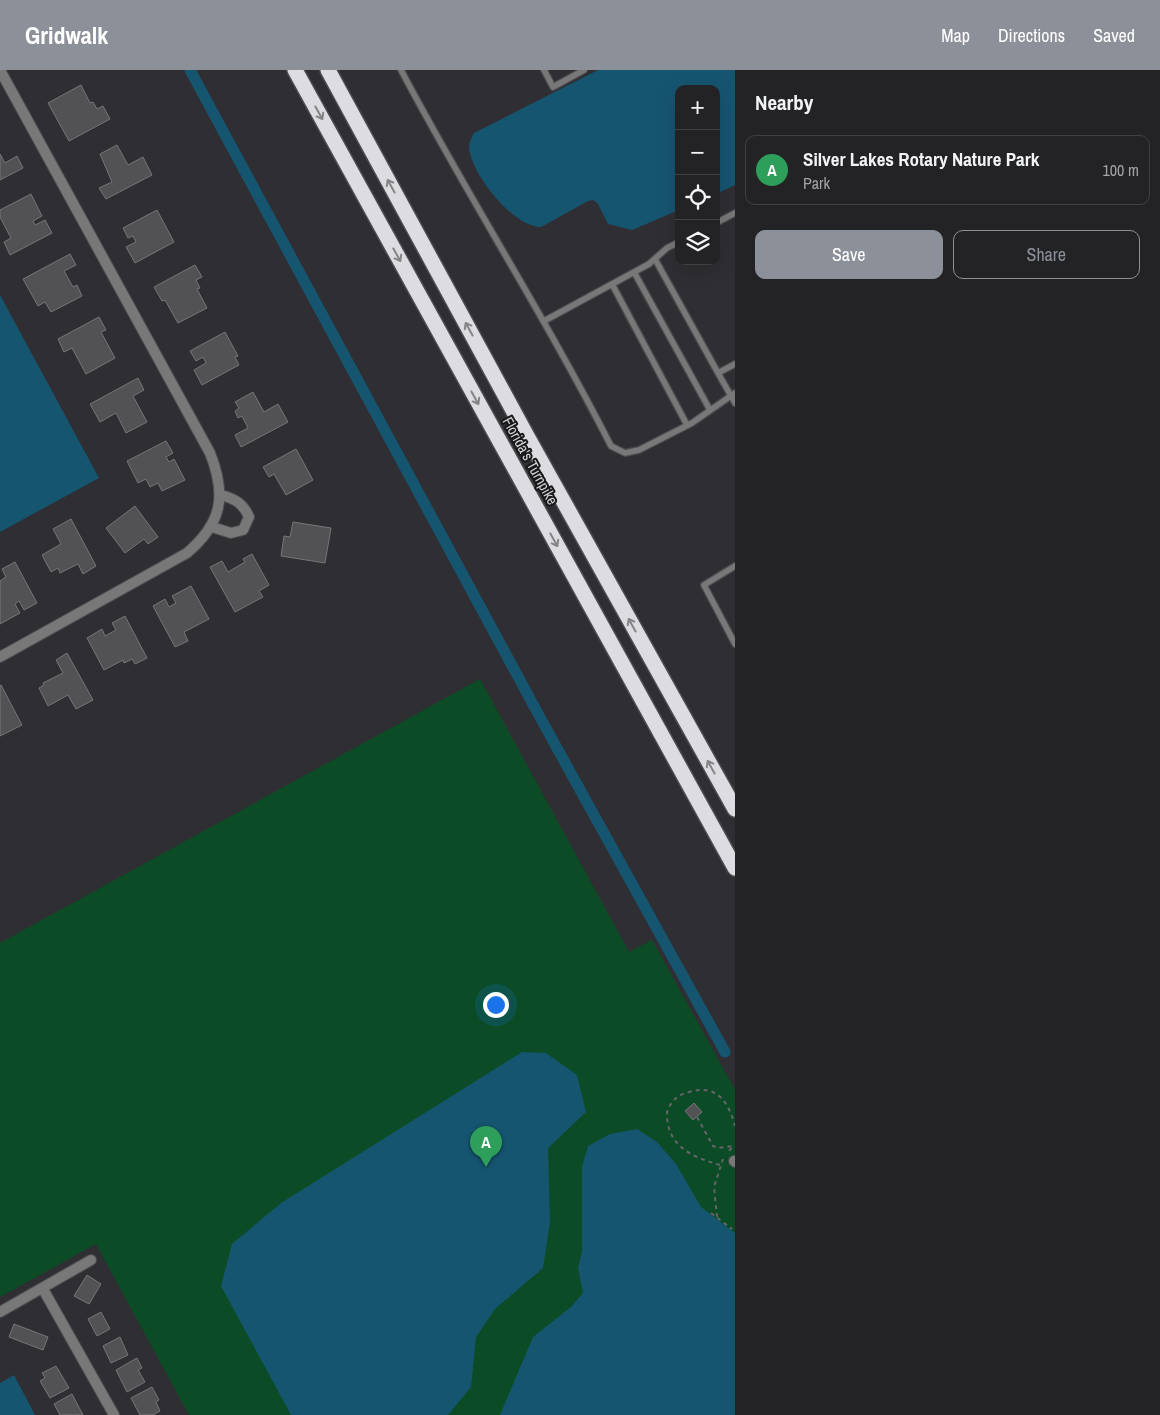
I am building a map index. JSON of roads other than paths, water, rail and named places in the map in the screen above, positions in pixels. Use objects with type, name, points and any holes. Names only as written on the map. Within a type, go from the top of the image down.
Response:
[{"type":"highway","name":"Florida's Turnpike","points":[[296,70],[735,868]]},
{"type":"highway","name":"Florida's Turnpike","points":[[328,70],[735,809]]},
{"type":"street","points":[[0,70],[210,453],[218,474],[221,495],[212,527],[201,541],[187,553],[0,657]]},
{"type":"street","points":[[212,527],[231,533],[243,530],[249,517],[245,507],[235,499],[221,495]]},
{"type":"street","points":[[0,1312],[91,1260]]},
{"type":"street","points":[[43,1289],[114,1415]]},
{"type":"lane","points":[[401,70],[497,242],[544,321],[611,446],[625,454],[639,450],[687,425],[733,394]]},
{"type":"lane","points":[[544,70],[553,87],[584,70]]},
{"type":"lane","points":[[720,221],[735,213]]},
{"type":"lane","points":[[544,321],[634,272],[675,245]]},
{"type":"lane","points":[[655,259],[718,373],[733,394],[735,403]]},
{"type":"lane","points":[[634,272],[710,410]]},
{"type":"lane","points":[[612,284],[687,425]]},
{"type":"lane","points":[[718,373],[735,364]]},
{"type":"lane","points":[[735,566],[704,585],[735,644]]},
{"type":"water","points":[[598,70],[735,70],[735,185],[720,192],[720,85],[675,85],[675,212],[632,230],[608,224],[598,204],[593,200],[541,227],[530,225],[518,218],[495,197],[477,171],[469,147],[474,133]]},
{"type":"water","points":[[0,295],[99,478],[0,532]]},
{"type":"water","points":[[522,1052],[546,1053],[577,1075],[586,1112],[548,1148],[550,1222],[543,1268],[495,1309],[476,1337],[471,1387],[448,1415],[291,1415],[221,1286],[232,1244],[281,1203]]},
{"type":"water","points":[[637,1129],[657,1142],[676,1164],[701,1207],[735,1233],[735,1415],[500,1415],[533,1337],[571,1307],[583,1293],[578,1268],[582,1251],[582,1167],[588,1146],[610,1134]]},
{"type":"water","points":[[14,1375],[35,1415],[0,1415],[0,1383]]},
{"type":"waterway","points":[[190,70],[542,721],[725,1052]]},
{"type":"place","name":"Silver Lakes Rotary Nature Park","points":[[486,1167]]}]
